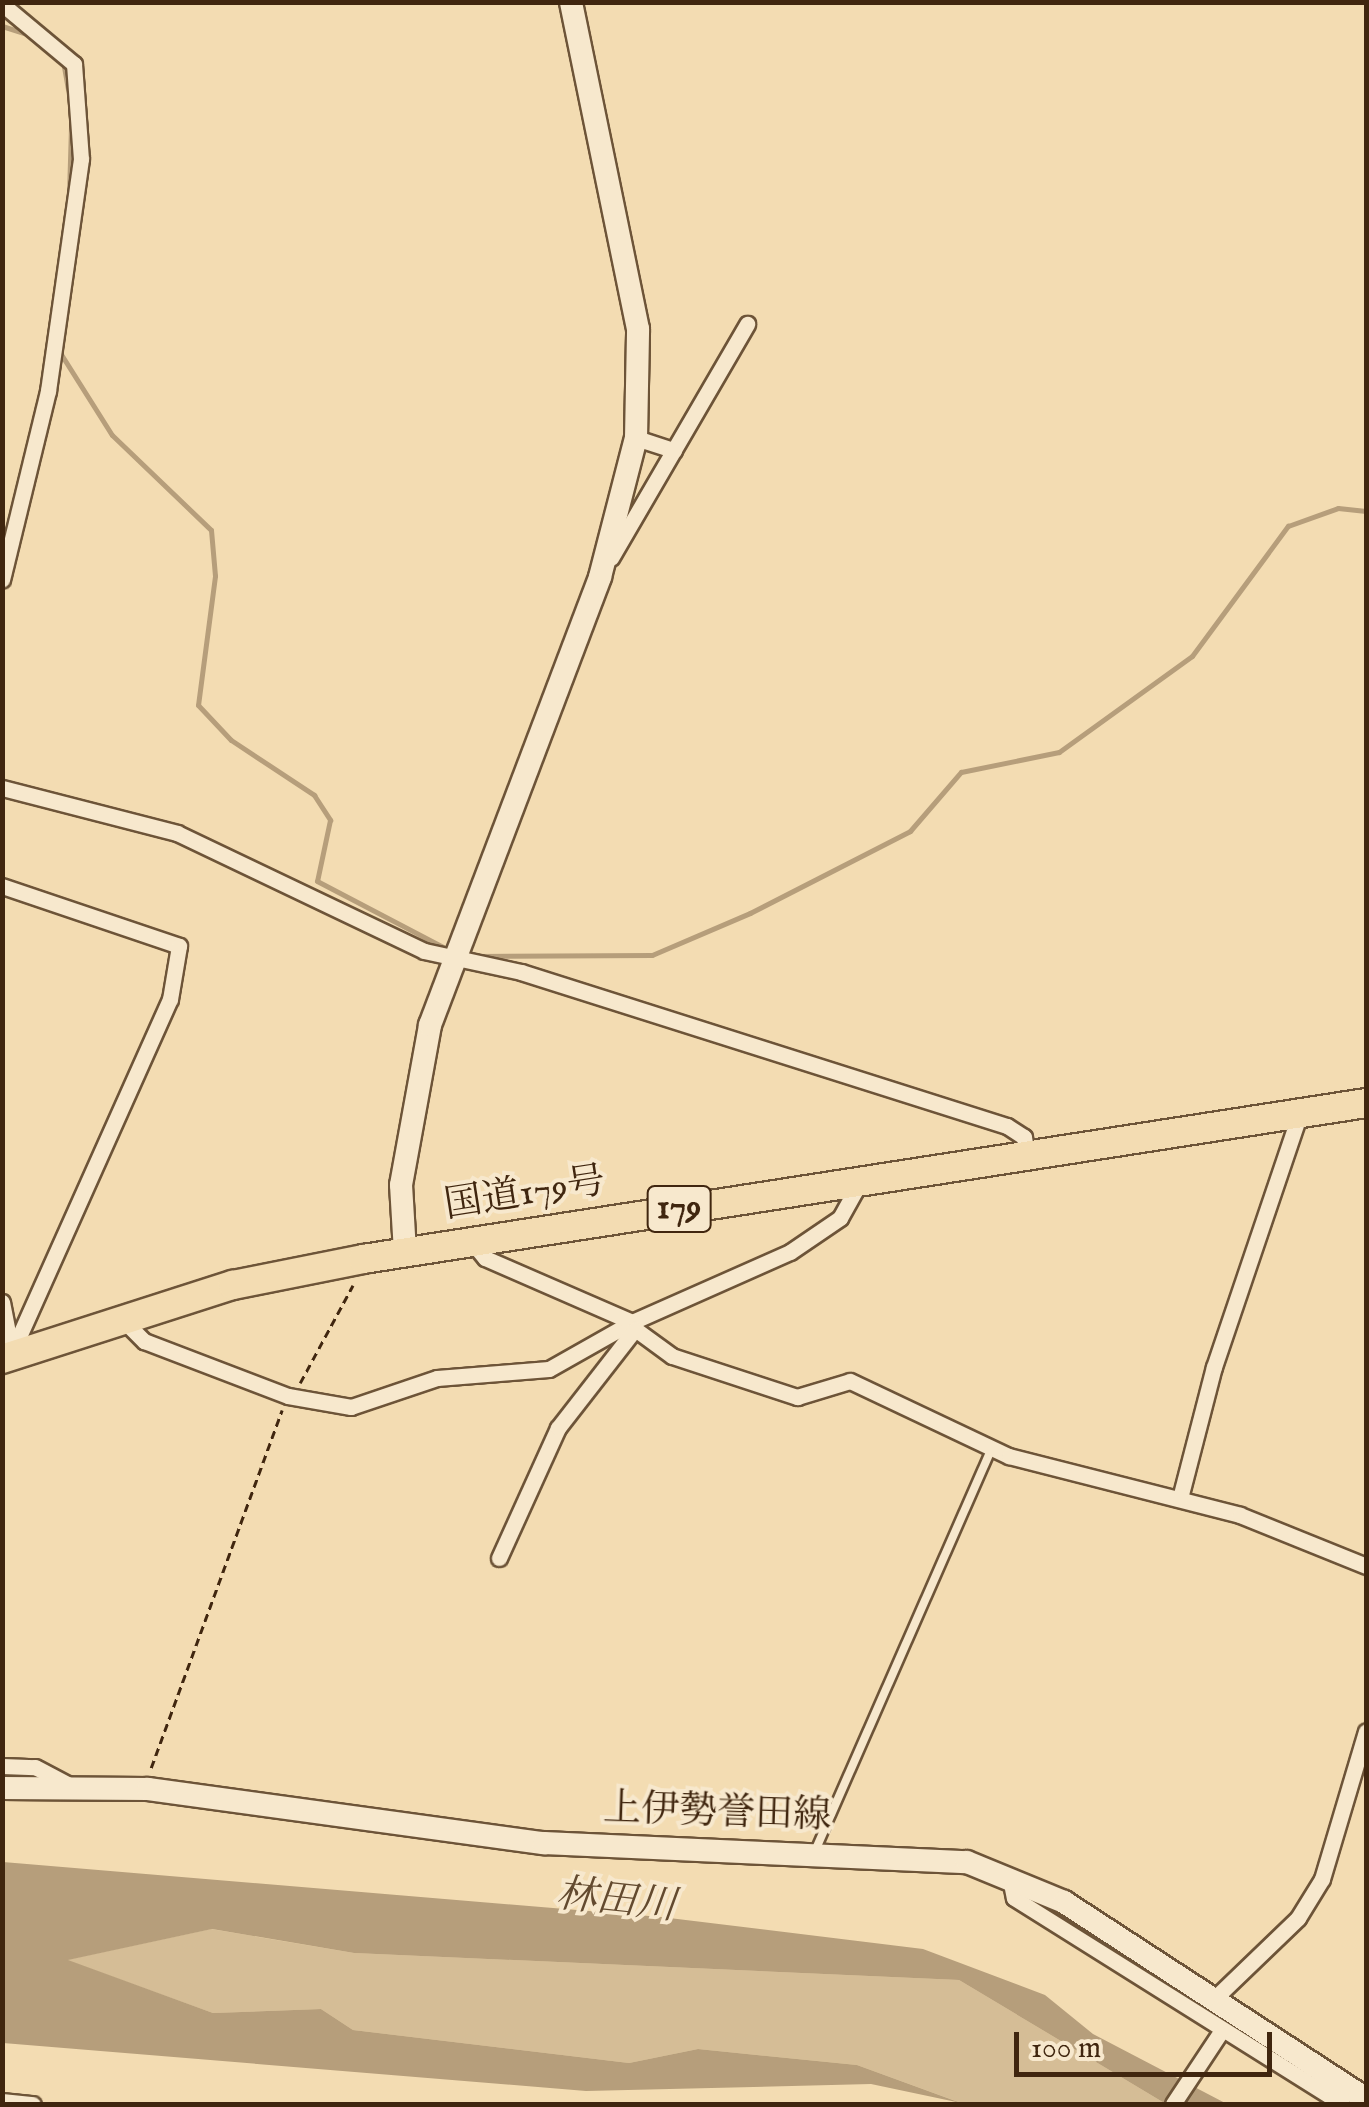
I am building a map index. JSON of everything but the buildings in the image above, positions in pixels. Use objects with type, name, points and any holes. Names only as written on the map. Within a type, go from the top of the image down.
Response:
[{"type":"highway","name":"国道179号","points":[[7,1356],[121,1318],[363,1259],[1366,1103]]},
{"type":"main road","points":[[404,1252],[408,1128],[455,953],[600,577],[636,438],[638,329],[570,2]]},
{"type":"main road","name":"上伊勢誉田線","points":[[2,1788],[148,1790],[544,1843],[929,1854],[1010,1878],[1215,1998],[1366,2099]]},
{"type":"street","points":[[2,4],[74,64],[81,159],[48,391],[2,580]]},
{"type":"street","points":[[600,577],[748,324]]},
{"type":"street","points":[[636,438],[674,450]]},
{"type":"street","points":[[2,788],[176,833],[455,953],[1007,1126],[1024,1138],[1027,1156]]},
{"type":"street","points":[[2,886],[179,946],[155,1036],[7,1356]]},
{"type":"street","points":[[1180,1498],[1214,1367],[1300,1113]]},
{"type":"street","points":[[121,1318],[144,1341],[288,1396],[351,1407],[436,1378],[517,1376],[572,1359],[790,1252],[840,1218],[860,1182]]},
{"type":"street","points":[[472,1242],[485,1258],[633,1326],[672,1356],[797,1397],[850,1382],[992,1448],[1180,1498],[1366,1566]]},
{"type":"street","points":[[2,1302],[7,1356]]},
{"type":"street","points":[[499,1558],[558,1428],[633,1326]]},
{"type":"street","points":[[1215,1998],[1298,1918],[1322,1879],[1366,1730]]},
{"type":"street","points":[[2,1766],[47,1770],[77,1789]]},
{"type":"street","points":[[1010,1878],[1014,1898],[1220,2033],[1344,2104]]},
{"type":"street","points":[[1174,2104],[1220,2033]]},
{"type":"street","points":[[2,2102],[33,2104]]},
{"type":"lane","points":[[814,1852],[992,1448]]},
{"type":"path","points":[[148,1790],[173,1688],[288,1396],[363,1259]]},
{"type":"shaded area","points":[[3,1862],[661,1917],[923,1949],[1045,1995],[1093,2034],[1227,2104],[1166,2104],[959,1980],[354,1953],[212,1929],[68,1960],[213,2013],[321,2009],[353,2030],[629,2063],[698,2049],[857,2065],[961,2103],[871,2084],[586,2091],[3,2043]]},
{"type":"shaded area","points":[[211,1929],[354,1953],[959,1980],[1166,2104],[964,2104],[857,2065],[698,2049],[629,2063],[353,2030],[321,2009],[213,2013],[66,1960]]},
{"type":"waterway","points":[[2,26],[30,35]]},
{"type":"waterway","points":[[63,61],[69,94]]},
{"type":"waterway","points":[[69,194],[71,125]]},
{"type":"waterway","points":[[51,331],[66,214]]},
{"type":"waterway","points":[[59,351],[112,435],[211,530],[215,576],[198,705],[231,740],[314,795],[330,820],[317,881],[447,949]]},
{"type":"waterway","points":[[477,956],[652,955],[750,913],[910,831],[961,772],[1059,752],[1192,656],[1288,526],[1338,508],[1366,511]]},
{"type":"water label","name":"林田川","points":[[616,1902]]}]
